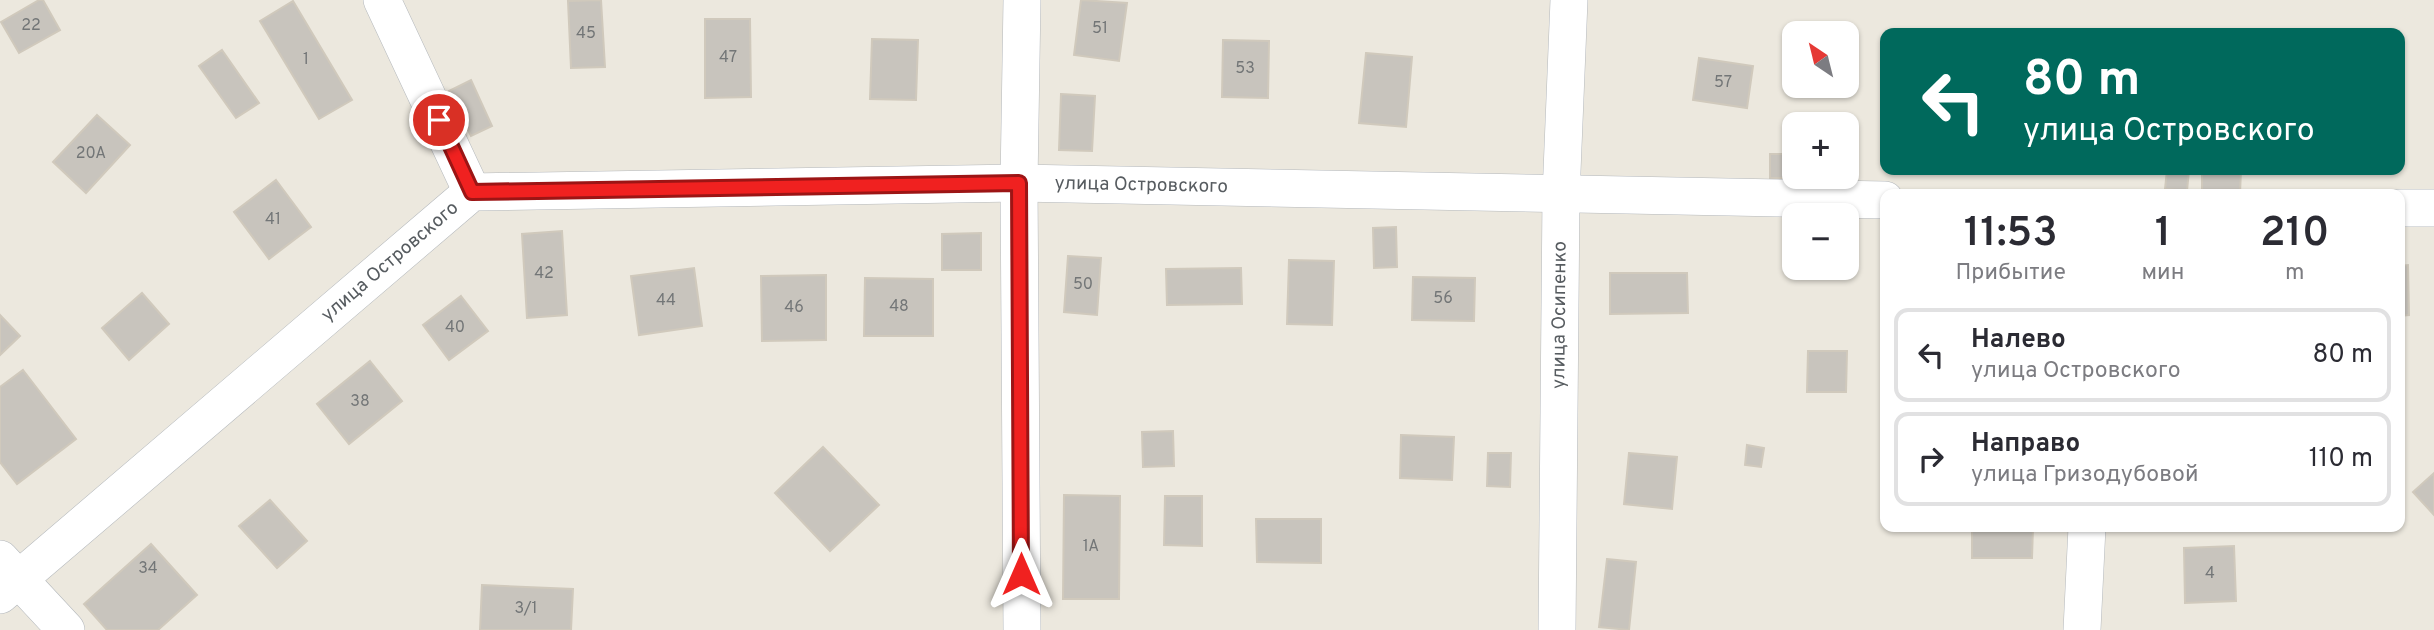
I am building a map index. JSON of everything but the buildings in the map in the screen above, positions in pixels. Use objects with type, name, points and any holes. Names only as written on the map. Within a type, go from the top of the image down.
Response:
[{"type":"street","points":[[382,0],[472,192]]},
{"type":"street","points":[[1022,0],[1019,183],[1022,630]]},
{"type":"street","name":"улица Осипенко","points":[[1557,630],[1561,195],[1569,0]]},
{"type":"street","name":"улица Островского","points":[[6,578],[472,192],[1019,183],[1880,200]]},
{"type":"street","points":[[2405,208],[2434,208]]},
{"type":"street","points":[[2082,630],[2087,532]]},
{"type":"street","points":[[6,578],[66,630]]},
{"type":"route","points":[[439,120],[472,192],[1019,183],[1021,574]]}]
